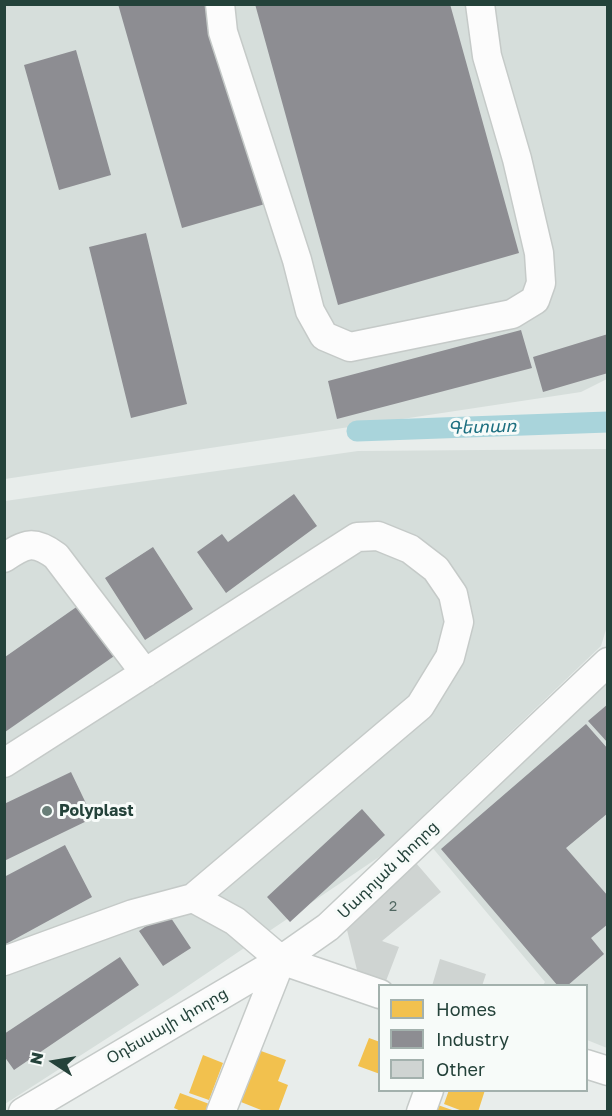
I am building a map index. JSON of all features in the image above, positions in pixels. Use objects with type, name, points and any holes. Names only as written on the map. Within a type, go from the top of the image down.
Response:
[{"type":"street","points":[[220,4],[223,32],[297,260],[310,311],[324,336],[350,347],[512,314],[535,300],[541,284],[539,253],[517,159],[487,56],[480,4]]},
{"type":"street","points":[[4,763],[357,537],[378,536],[410,549],[436,569],[453,594],[459,622],[450,657],[420,705],[193,898],[133,914],[4,961]]},
{"type":"street","points":[[4,558],[21,546],[35,545],[56,556],[146,673]]},
{"type":"street","name":"Մադոյան փողոց","points":[[280,960],[328,927],[608,662]]},
{"type":"street","points":[[193,898],[236,921],[280,960],[378,993]]},
{"type":"street","points":[[221,1112],[280,960]]},
{"type":"street","name":"Օդեսսայի փողոց","points":[[23,1112],[280,960]]},
{"type":"street","points":[[588,1065],[608,1071]]},
{"type":"street","points":[[421,1112],[428,1092]]},
{"type":"shaded area","points":[[5,5],[607,5],[607,379],[581,392],[5,479]]},
{"type":"shaded area","points":[[607,449],[608,623],[601,646],[382,855],[176,994],[5,1104],[5,501],[358,451]]},
{"type":"shaded area","points":[[607,683],[607,1048],[588,1040],[588,984],[544,984],[545,982],[431,846]]},
{"type":"building: Homes","points":[[369,1038],[378,1041],[378,1073],[358,1066]]},
{"type":"building: Homes","points":[[261,1051],[286,1060],[278,1081],[288,1085],[278,1112],[266,1112],[241,1102]]},
{"type":"building: Homes","points":[[203,1055],[223,1063],[209,1100],[189,1093]]},
{"type":"building: Homes","points":[[448,1092],[484,1092],[478,1112],[465,1112],[444,1104]]},
{"type":"building: Homes","points":[[180,1093],[212,1105],[209,1112],[183,1112],[174,1108]]},
{"type":"building: Homes","points":[[435,1104],[455,1111],[455,1112],[432,1112]]},
{"type":"building: Industry","points":[[118,4],[208,4],[265,204],[182,228]]},
{"type":"building: Industry","points":[[255,4],[450,4],[519,253],[338,305]]},
{"type":"building: Industry","points":[[76,50],[111,175],[59,190],[24,65]]},
{"type":"building: Industry","points":[[146,233],[187,404],[131,418],[89,247]]},
{"type":"building: Industry","points":[[521,330],[532,368],[337,419],[328,381]]},
{"type":"building: Industry","points":[[608,334],[608,373],[543,392],[533,357]]},
{"type":"building: Industry","points":[[294,494],[317,526],[226,593],[197,552],[222,534],[228,542]]},
{"type":"building: Industry","points":[[153,547],[193,609],[145,640],[105,578]]},
{"type":"building: Industry","points":[[85,601],[120,652],[5,732],[5,657]]},
{"type":"building: Industry","points":[[608,704],[608,743],[588,721]]},
{"type":"building: Industry","points":[[586,724],[608,749],[608,813],[566,848],[608,896],[608,924],[591,938],[604,954],[569,984],[556,984],[441,849]]},
{"type":"building: Industry","name":"Polyplast","points":[[71,772],[93,818],[4,861],[4,804]]},
{"type":"building: Industry","points":[[362,809],[385,835],[290,922],[267,897]]},
{"type":"building: Industry","points":[[65,845],[92,897],[4,945],[4,877]]},
{"type":"building: Industry","points":[[167,912],[191,948],[163,966],[139,931]]},
{"type":"building: Industry","points":[[120,957],[139,985],[14,1070],[4,1056],[4,1034]]},
{"type":"building: Other","points":[[416,863],[441,892],[382,941],[399,947],[386,981],[357,970],[345,922]]},
{"type":"building: Other","points":[[440,959],[486,974],[483,984],[433,984]]},
{"type":"waterway","name":"Գետառ","points":[[357,431],[608,422]]},
{"type":"place","name":"Polyplast","points":[[47,811]]}]
